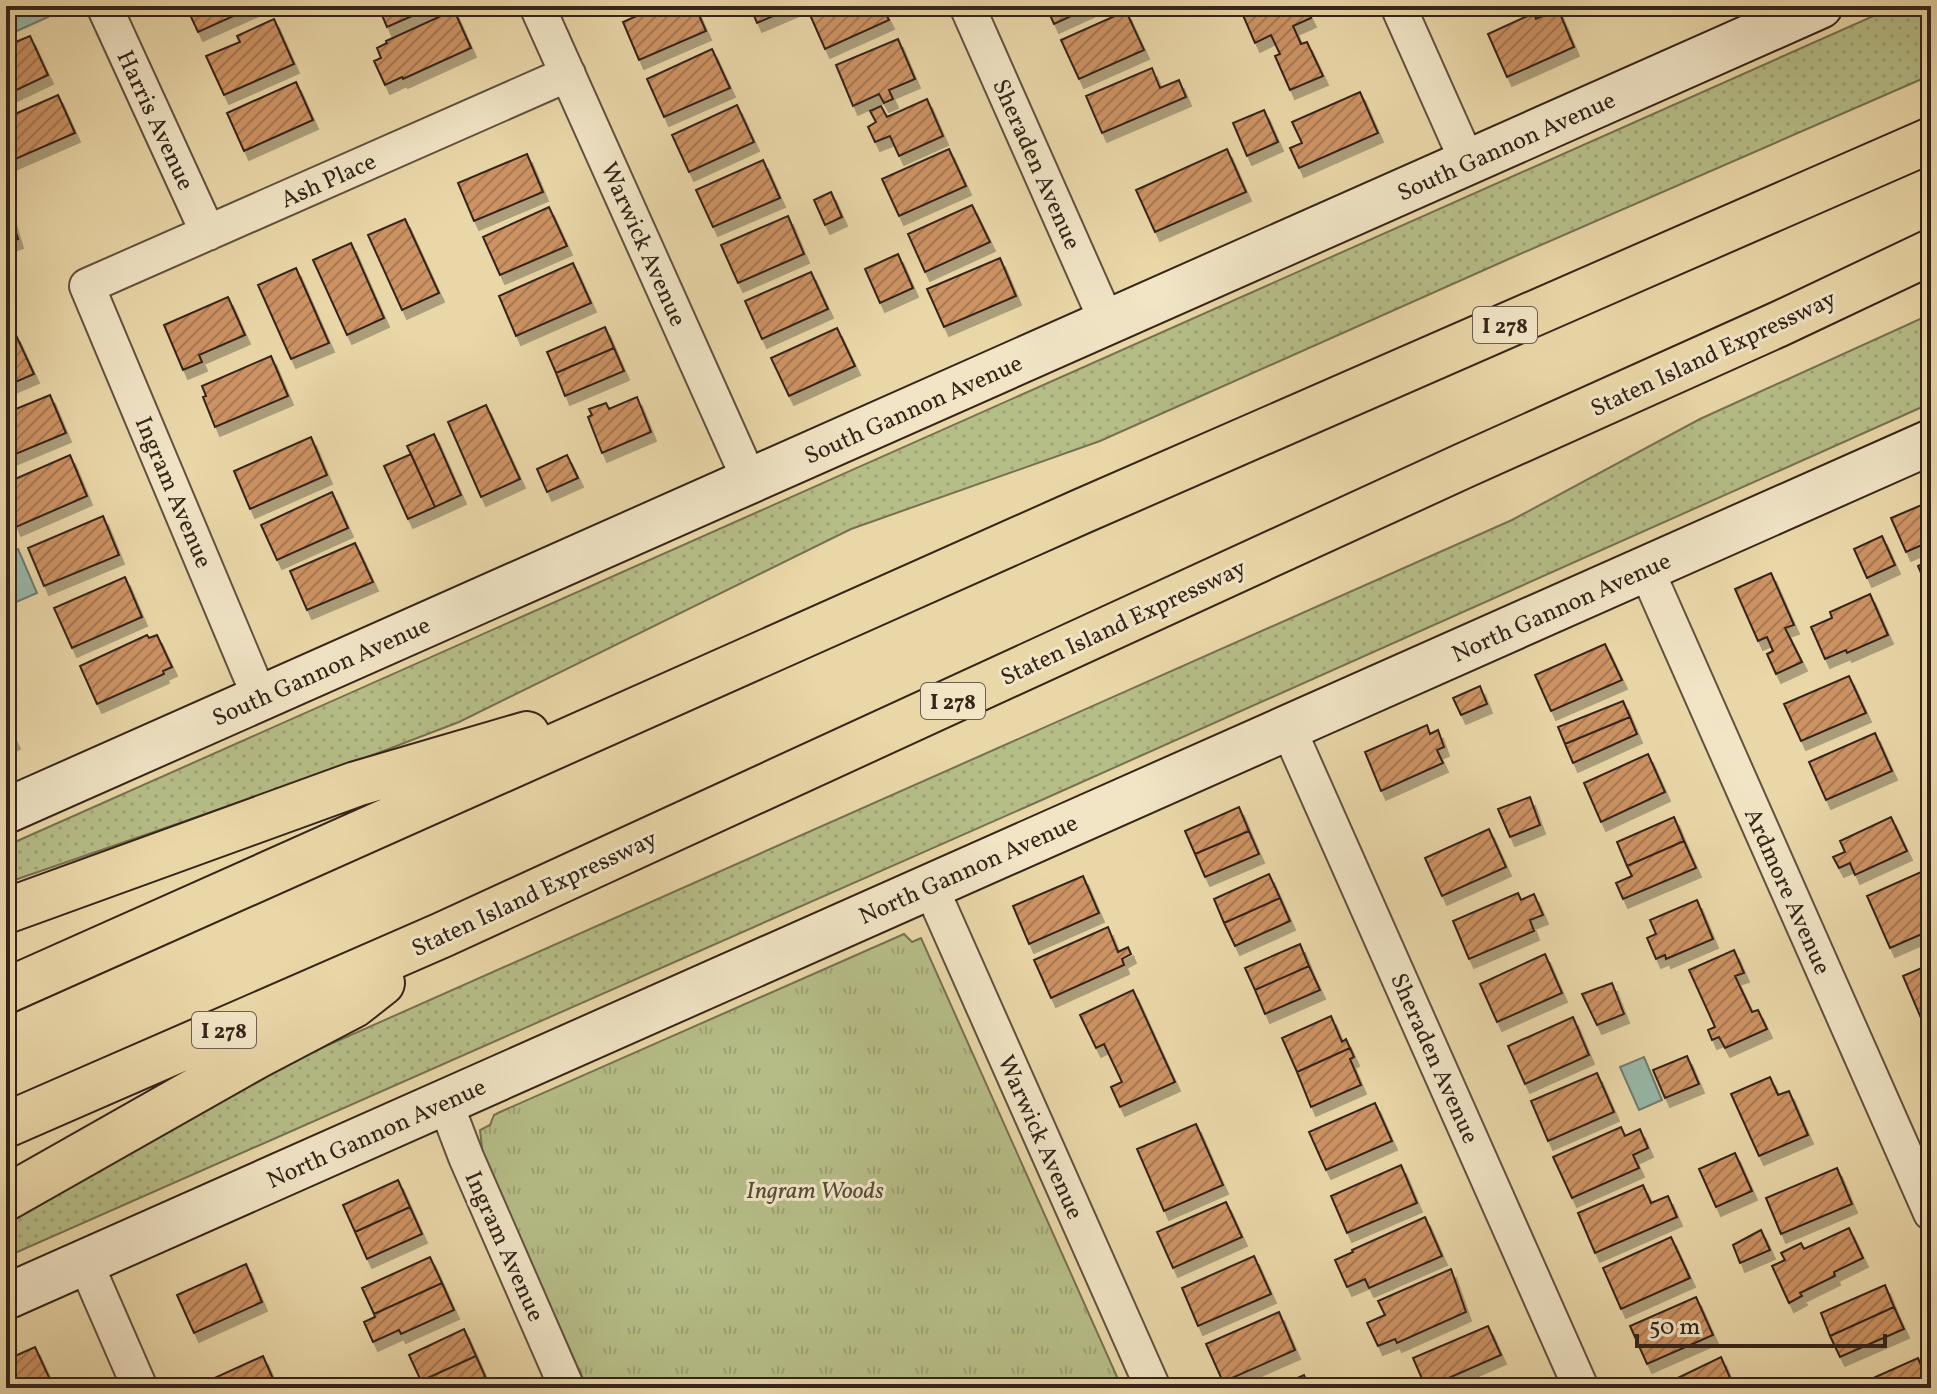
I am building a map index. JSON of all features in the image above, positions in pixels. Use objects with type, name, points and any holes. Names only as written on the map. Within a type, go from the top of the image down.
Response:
[{"type":"highway","name":"I 278","points":[[6,991],[1569,297],[1931,140]]},
{"type":"highway","name":"Staten Island Expressway","points":[[6,1125],[442,935],[1931,252]]},
{"type":"highway","points":[[6,911],[356,784],[694,685]]},
{"type":"highway","points":[[6,1198],[255,1057],[354,1005],[442,935]]},
{"type":"main road","name":"South Gannon Avenue","points":[[6,811],[1820,6]]},
{"type":"main road","name":"North Gannon Avenue","points":[[6,1297],[1931,442]]},
{"type":"street","name":"Harris Avenue","points":[[104,6],[208,233]]},
{"type":"street","name":"Warwick Avenue","points":[[537,6],[750,481]]},
{"type":"street","name":"Sheraden Avenue","points":[[967,6],[1107,322]]},
{"type":"street","points":[[1398,6],[1468,163]]},
{"type":"street","name":"Ash Place","points":[[87,286],[568,74]]},
{"type":"street","name":"Ingram Avenue","points":[[87,286],[260,698]]},
{"type":"street","name":"Ardmore Avenue","points":[[1646,569],[1931,1213]]},
{"type":"street","name":"Sheraden Avenue","points":[[1288,728],[1581,1388]]},
{"type":"street","name":"Warwick Avenue","points":[[930,886],[1153,1388]]},
{"type":"street","name":"Ingram Avenue","points":[[445,1102],[567,1388]]},
{"type":"street","points":[[85,1262],[140,1388]]},
{"type":"green space","points":[[1896,6],[1931,6],[1931,75],[1100,441],[851,529],[459,722],[344,766],[6,883],[6,846]]},
{"type":"green space","points":[[1931,314],[1931,403],[6,1257],[6,1216],[227,1090],[1512,520],[1700,419]]},
{"type":"green space","name":"Ingram Woods","points":[[904,934],[912,942],[921,938],[1122,1388],[587,1388],[483,1156],[480,1130],[490,1125],[494,1115],[500,1112]]},
{"type":"shaded area","points":[[18,6],[43,6],[48,17],[6,36],[6,11]]},
{"type":"shaded area","points":[[18,549],[37,593],[14,603],[6,585],[6,554]]},
{"type":"shaded area","points":[[1644,1057],[1662,1100],[1639,1110],[1620,1067]]},
{"type":"building","points":[[186,6],[256,6],[198,32]]},
{"type":"building","points":[[378,6],[435,6],[387,27]]},
{"type":"building","points":[[659,6],[695,6],[706,31],[639,60],[623,22]]},
{"type":"building","points":[[750,6],[794,6],[794,7],[757,23]]},
{"type":"building","points":[[882,6],[889,20],[825,49],[807,8]]},
{"type":"building","points":[[1046,6],[1093,6],[1054,24]]},
{"type":"building","points":[[1239,6],[1305,6],[1311,18],[1293,26],[1301,44],[1307,42],[1323,76],[1290,90],[1275,56],[1280,54],[1271,35],[1255,43]]},
{"type":"building","points":[[1558,9],[1574,47],[1507,77],[1488,34],[1534,13],[1536,19]]},
{"type":"building","points":[[454,10],[471,48],[385,85],[374,61],[381,58],[377,48]]},
{"type":"building","points":[[1126,11],[1144,50],[1079,79],[1061,40]]},
{"type":"building","points":[[274,19],[294,64],[224,95],[206,56],[240,42],[237,36]]},
{"type":"building","points":[[30,36],[48,75],[6,95],[6,46]]},
{"type":"building","points":[[898,39],[915,79],[889,90],[893,99],[884,103],[879,94],[853,106],[836,65]]},
{"type":"building","points":[[712,49],[730,88],[664,117],[647,79]]},
{"type":"building","points":[[1152,68],[1160,88],[1179,80],[1186,97],[1102,133],[1086,96]]},
{"type":"building","points":[[296,82],[313,120],[244,151],[227,113]]},
{"type":"building","points":[[1360,92],[1378,133],[1299,168],[1290,148],[1302,143],[1292,122]]},
{"type":"building","points":[[58,95],[75,133],[6,163],[6,118]]},
{"type":"building","points":[[927,99],[943,136],[899,156],[890,136],[875,142],[868,127],[876,122],[870,111],[881,106],[887,117]]},
{"type":"building","points":[[737,105],[754,142],[689,172],[672,135]]},
{"type":"building","points":[[1264,110],[1278,142],[1247,156],[1233,123]]},
{"type":"building","points":[[949,149],[966,186],[899,216],[882,179]]},
{"type":"building","points":[[1227,149],[1246,192],[1155,232],[1136,190]]},
{"type":"building","points":[[527,154],[543,192],[474,221],[458,183]]},
{"type":"building","points":[[763,160],[780,198],[713,227],[696,190]]},
{"type":"building","points":[[831,192],[842,217],[825,225],[814,200]]},
{"type":"building","points":[[6,199],[18,239],[6,243]]},
{"type":"building","points":[[972,205],[990,242],[925,272],[908,234]]},
{"type":"building","points":[[549,207],[567,246],[500,275],[483,237]]},
{"type":"building","points":[[788,216],[804,254],[738,283],[721,245]]},
{"type":"building","points":[[405,219],[439,293],[402,310],[368,235]]},
{"type":"building","points":[[351,243],[384,318],[347,335],[313,260]]},
{"type":"building","points":[[898,254],[913,288],[880,303],[865,269]]},
{"type":"building","points":[[1000,258],[1016,296],[944,327],[927,289]]},
{"type":"building","points":[[573,263],[591,303],[516,336],[499,296]]},
{"type":"building","points":[[296,268],[329,343],[291,359],[258,285]]},
{"type":"building","points":[[811,272],[828,309],[762,339],[745,301]]},
{"type":"building","points":[[228,297],[245,335],[199,355],[202,362],[183,370],[164,325]]},
{"type":"building","points":[[605,327],[614,348],[556,373],[547,352]]},
{"type":"building","points":[[837,328],[855,366],[789,396],[771,358]]},
{"type":"building","points":[[15,333],[34,374],[6,386],[6,337]]},
{"type":"building","points":[[614,348],[624,371],[565,396],[556,373]]},
{"type":"building","points":[[271,356],[288,396],[215,427],[202,386]]},
{"type":"building","points":[[50,395],[66,433],[6,458],[6,413]]},
{"type":"building","points":[[637,397],[651,432],[602,453],[588,417],[592,415],[589,409],[606,403],[609,409]]},
{"type":"building","points":[[486,405],[520,479],[481,497],[448,422]]},
{"type":"building","points":[[434,434],[461,495],[435,507],[407,446]]},
{"type":"building","points":[[311,437],[327,475],[250,509],[234,471]]},
{"type":"building","points":[[411,454],[435,507],[408,519],[384,466]]},
{"type":"building","points":[[70,455],[87,496],[16,527],[6,503],[6,483]]},
{"type":"building","points":[[567,455],[578,478],[547,492],[537,469]]},
{"type":"building","points":[[332,492],[348,528],[277,560],[261,525]]},
{"type":"building","points":[[1931,501],[1931,541],[1906,552],[1891,518]]},
{"type":"building","points":[[103,516],[119,555],[44,586],[28,548]]},
{"type":"building","points":[[1882,536],[1895,565],[1867,578],[1854,549]]},
{"type":"building","points":[[355,543],[373,582],[307,610],[290,571]]},
{"type":"building","points":[[1931,560],[1931,596],[1918,566]]},
{"type":"building","points":[[1771,573],[1794,625],[1785,628],[1802,662],[1776,674],[1767,654],[1773,651],[1767,637],[1758,641],[1735,589]]},
{"type":"building","points":[[125,577],[142,617],[72,648],[54,608]]},
{"type":"building","points":[[1870,594],[1888,635],[1825,659],[1811,627],[1832,618],[1830,612]]},
{"type":"building","points":[[147,635],[149,638],[157,635],[172,667],[163,671],[164,674],[97,704],[80,666]]},
{"type":"building","points":[[1605,644],[1622,680],[1551,711],[1535,675]]},
{"type":"building","points":[[1849,676],[1866,713],[1801,741],[1784,704]]},
{"type":"building","points":[[1480,686],[1487,704],[1461,715],[1453,698]]},
{"type":"building","points":[[1623,701],[1630,717],[1565,744],[1558,727]]},
{"type":"building","points":[[1630,717],[1637,734],[1573,763],[1565,744]]},
{"type":"building","points":[[6,721],[15,740],[6,744]]},
{"type":"building","points":[[1427,725],[1430,734],[1438,730],[1444,747],[1437,750],[1443,763],[1381,791],[1365,752]]},
{"type":"building","points":[[1875,733],[1892,771],[1826,800],[1809,762]]},
{"type":"building","points":[[1648,754],[1665,792],[1601,822],[1584,783]]},
{"type":"building","points":[[1530,797],[1540,825],[1510,837],[1498,809]]},
{"type":"building","points":[[1239,807],[1249,831],[1195,854],[1185,831]]},
{"type":"building","points":[[1674,817],[1684,841],[1627,866],[1617,842]]},
{"type":"building","points":[[1891,817],[1907,851],[1855,875],[1850,863],[1839,868],[1833,857],[1845,852],[1840,841]]},
{"type":"building","points":[[1489,829],[1506,867],[1442,896],[1425,858]]},
{"type":"building","points":[[1249,831],[1259,854],[1205,877],[1195,854]]},
{"type":"building","points":[[1684,841],[1696,868],[1623,899],[1616,883],[1632,876],[1627,866]]},
{"type":"building","points":[[1921,872],[1931,894],[1931,930],[1890,948],[1867,896]]},
{"type":"building","points":[[1269,874],[1280,898],[1224,923],[1214,899]]},
{"type":"building","points":[[1083,876],[1099,913],[1029,944],[1013,906]]},
{"type":"building","points":[[1518,893],[1521,900],[1534,894],[1543,915],[1530,920],[1534,931],[1469,959],[1453,921]]},
{"type":"building","points":[[1280,898],[1290,921],[1235,946],[1224,923]]},
{"type":"building","points":[[1697,900],[1713,939],[1666,959],[1665,955],[1656,959],[1647,938],[1656,934],[1650,920]]},
{"type":"building","points":[[1108,927],[1118,952],[1128,947],[1131,954],[1122,959],[1124,965],[1051,998],[1034,960]]},
{"type":"building","points":[[1300,944],[1309,966],[1255,990],[1245,968]]},
{"type":"building","points":[[1734,950],[1744,973],[1735,976],[1752,1012],[1758,1010],[1767,1029],[1725,1048],[1719,1037],[1712,1040],[1708,1030],[1715,1027],[1689,970]]},
{"type":"building","points":[[1545,954],[1562,993],[1497,1022],[1480,984]]},
{"type":"building","points":[[1931,964],[1931,1030],[1927,1032],[1903,976]]},
{"type":"building","points":[[1309,966],[1320,990],[1265,1014],[1255,990]]},
{"type":"building","points":[[1612,983],[1624,1014],[1597,1025],[1582,994]]},
{"type":"building","points":[[1133,990],[1175,1082],[1120,1107],[1111,1087],[1122,1082],[1104,1044],[1096,1048],[1080,1015]]},
{"type":"building","points":[[1331,1016],[1342,1042],[1346,1039],[1350,1048],[1297,1072],[1282,1038]]},
{"type":"building","points":[[1573,1017],[1589,1055],[1525,1084],[1508,1046]]},
{"type":"building","points":[[1350,1048],[1354,1057],[1350,1059],[1361,1085],[1311,1107],[1297,1072]]},
{"type":"building","points":[[1687,1056],[1699,1084],[1665,1098],[1653,1070]]},
{"type":"building","points":[[1597,1073],[1614,1112],[1548,1141],[1531,1101]]},
{"type":"building","points":[[1770,1077],[1778,1095],[1789,1091],[1808,1135],[1759,1156],[1731,1094]]},
{"type":"building","points":[[1375,1103],[1392,1141],[1326,1170],[1309,1132]]},
{"type":"building","points":[[1196,1124],[1223,1185],[1164,1211],[1137,1149]]},
{"type":"building","points":[[1621,1127],[1625,1136],[1640,1129],[1648,1148],[1633,1155],[1639,1168],[1572,1198],[1553,1157]]},
{"type":"building","points":[[1735,1153],[1752,1191],[1716,1207],[1699,1169]]},
{"type":"building","points":[[1401,1165],[1417,1203],[1347,1233],[1331,1196]]},
{"type":"building","points":[[1837,1168],[1852,1204],[1781,1234],[1766,1198]]},
{"type":"building","points":[[398,1180],[410,1207],[355,1232],[343,1205]]},
{"type":"building","points":[[1643,1185],[1651,1203],[1668,1196],[1677,1217],[1595,1253],[1578,1213]]},
{"type":"building","points":[[1226,1202],[1242,1237],[1173,1268],[1157,1232]]},
{"type":"building","points":[[410,1207],[422,1234],[367,1259],[355,1232]]},
{"type":"building","points":[[1425,1217],[1442,1256],[1369,1288],[1365,1279],[1347,1287],[1335,1260]]},
{"type":"building","points":[[1849,1228],[1863,1258],[1834,1272],[1835,1276],[1800,1293],[1802,1296],[1789,1303],[1772,1266],[1785,1260],[1781,1253],[1801,1243],[1804,1249]]},
{"type":"building","points":[[1761,1230],[1770,1250],[1740,1263],[1733,1245]]},
{"type":"building","points":[[1671,1237],[1690,1278],[1621,1309],[1603,1268]]},
{"type":"building","points":[[1254,1256],[1271,1294],[1198,1326],[1182,1288]]},
{"type":"building","points":[[430,1257],[442,1283],[374,1314],[362,1288]]},
{"type":"building","points":[[246,1264],[262,1302],[194,1333],[177,1295]]},
{"type":"building","points":[[1451,1269],[1466,1312],[1397,1343],[1395,1339],[1378,1346],[1367,1323],[1385,1315],[1378,1301]]},
{"type":"building","points":[[442,1283],[454,1310],[401,1334],[399,1330],[373,1342],[364,1322],[375,1317],[374,1314]]},
{"type":"building","points":[[1885,1285],[1894,1307],[1830,1336],[1821,1313]]},
{"type":"building","points":[[1696,1297],[1713,1335],[1647,1364],[1630,1326]]},
{"type":"building","points":[[1894,1307],[1904,1329],[1840,1357],[1830,1336]]},
{"type":"building","points":[[1279,1312],[1295,1350],[1223,1382],[1206,1344]]},
{"type":"building","points":[[1488,1326],[1501,1355],[1426,1388],[1413,1358]]},
{"type":"building","points":[[464,1329],[476,1356],[421,1381],[409,1355]]},
{"type":"building","points":[[35,1347],[53,1386],[6,1388],[6,1360]]},
{"type":"building","points":[[263,1356],[277,1388],[213,1388],[210,1380]]},
{"type":"building","points":[[476,1356],[488,1383],[477,1388],[411,1388],[421,1381]]},
{"type":"building","points":[[1721,1357],[1731,1380],[1713,1388],[1657,1388]]},
{"type":"building","points":[[1918,1358],[1927,1380],[1908,1388],[1851,1388]]},
{"type":"building","points":[[1304,1375],[1309,1388],[1274,1388],[1286,1383]]},
{"type":"building","points":[[1731,1380],[1735,1388],[1713,1388]]},
{"type":"building","points":[[1927,1380],[1930,1388],[1908,1388]]}]
